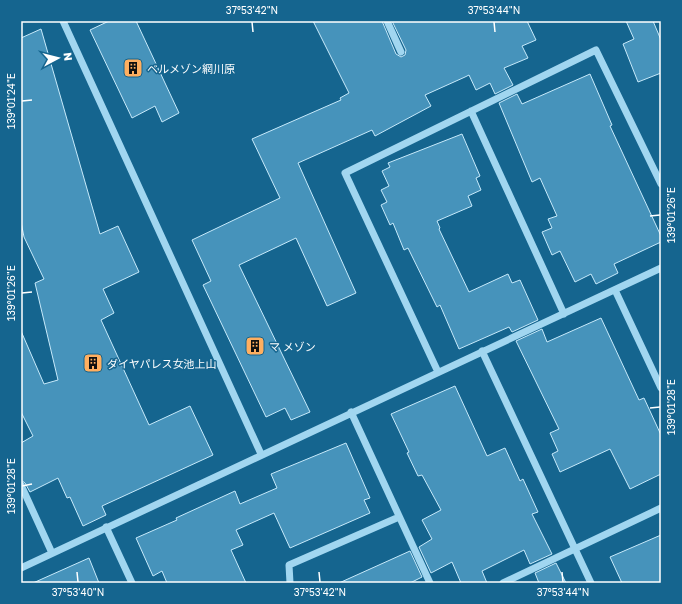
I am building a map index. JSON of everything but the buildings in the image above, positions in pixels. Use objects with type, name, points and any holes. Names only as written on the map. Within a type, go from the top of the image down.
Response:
[{"type":"street","points":[[63,21],[261,454]]},
{"type":"street","points":[[387,21],[401,52]]},
{"type":"street","points":[[438,372],[345,173],[596,50],[661,184]]},
{"type":"street","points":[[471,111],[564,314]]},
{"type":"street","points":[[21,568],[261,454],[661,268]]},
{"type":"street","points":[[615,290],[661,388]]},
{"type":"street","points":[[482,351],[574,550],[591,583]]},
{"type":"street","points":[[352,412],[430,583]]},
{"type":"street","points":[[21,484],[52,553]]},
{"type":"street","points":[[503,583],[661,508]]},
{"type":"street","points":[[290,583],[289,565],[399,516]]},
{"type":"street","points":[[106,527],[132,583]]},
{"type":"place","name":"ベルメゾン網川原","points":[[133,68]]},
{"type":"place","name":"マ メゾン","points":[[255,346]]},
{"type":"place","name":"ダイヤパレス女池上山","points":[[93,363]]}]
